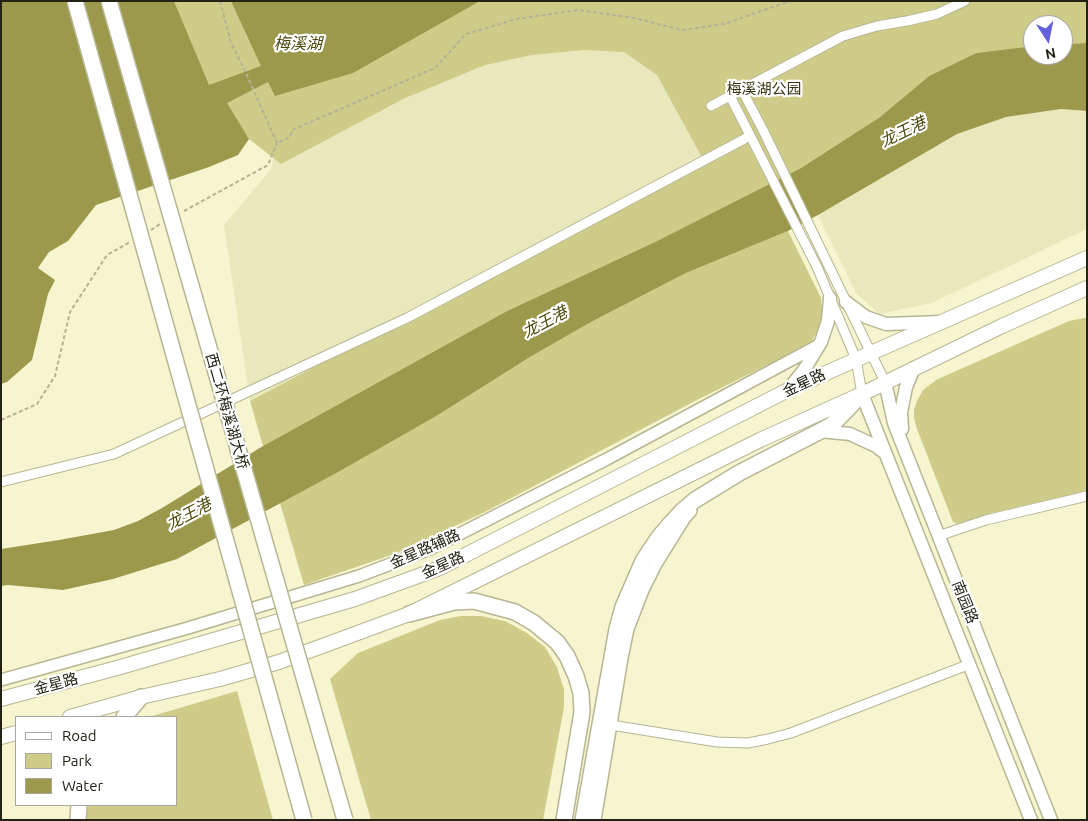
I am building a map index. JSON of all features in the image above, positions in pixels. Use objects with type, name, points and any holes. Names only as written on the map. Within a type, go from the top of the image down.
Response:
[{"type":"highway","points":[[75,1],[304,820]]},
{"type":"highway","name":"西二环梅溪湖大桥","points":[[109,1],[345,820]]},
{"type":"highway","points":[[583,820],[617,629],[624,607],[644,561],[659,537],[682,511],[695,500],[739,474],[832,425],[862,394]]},
{"type":"highway","points":[[409,614],[454,602],[474,601],[514,612],[534,622],[557,642],[567,656],[576,676],[581,693],[582,712],[564,820]]},
{"type":"highway","points":[[125,716],[141,697]]},
{"type":"highway","points":[[78,820],[79,806]]},
{"type":"main road","name":"金星路","points":[[1,700],[355,599],[440,568],[788,390],[870,352],[1087,258]]},
{"type":"main road","name":"金星路","points":[[74,716],[279,662],[409,614],[751,445],[1002,326],[1087,288]]},
{"type":"main road","points":[[788,390],[804,370],[819,345],[828,320],[830,298]]},
{"type":"main road","points":[[846,302],[866,317],[886,324],[941,322]]},
{"type":"main road","points":[[902,444],[901,412],[906,387],[914,368]]},
{"type":"main road","name":"南园路","points":[[885,382],[894,423],[1051,820]]},
{"type":"main road","name":"南园路","points":[[862,394],[1032,820]]},
{"type":"main road","points":[[820,431],[850,434],[876,446],[885,453]]},
{"type":"main road","points":[[1,737],[15,733]]},
{"type":"street","points":[[711,106],[843,36],[877,26],[937,14],[965,1]]},
{"type":"street","points":[[742,90],[885,382]]},
{"type":"street","points":[[730,96],[817,266],[856,359],[862,394]]},
{"type":"street","points":[[1,482],[114,454],[407,318],[750,136]]},
{"type":"street","points":[[1070,295],[1087,295]]},
{"type":"street","name":"金星路辅路","points":[[1,680],[188,628],[359,576],[430,549],[607,460],[819,345]]},
{"type":"street","points":[[595,820],[628,629],[643,590],[656,564],[684,519],[695,506],[718,486]]},
{"type":"street","points":[[938,536],[986,520],[1087,496]]},
{"type":"street","points":[[611,725],[717,742],[748,743],[791,733],[970,664]]},
{"type":"path","points":[[220,1],[232,43],[277,143]]},
{"type":"path","points":[[181,212],[268,165],[277,143],[290,137],[292,130],[435,68],[466,34],[517,19],[579,10],[634,18],[682,30],[724,24],[790,1]]},
{"type":"path","points":[[148,231],[165,222]]},
{"type":"path","points":[[1,420],[37,404],[55,376],[70,312],[107,255],[132,241]]},
{"type":"shaded area","points":[[1087,1],[1020,15],[704,161],[250,401],[224,225],[271,169],[277,143],[515,34]]},
{"type":"shaded area","points":[[1061,109],[1087,111],[1087,229],[932,303],[879,314],[856,293],[818,215],[957,134],[1006,117]]},
{"type":"green space","name":"梅溪湖公园","points":[[174,1],[1087,1],[1087,43],[1073,44],[1073,15],[1023,15],[1023,47],[976,53],[929,76],[880,117],[801,168],[655,242],[507,311],[263,446],[250,401],[704,161],[657,75],[624,52],[584,50],[532,55],[485,65],[405,98],[281,164],[249,139],[226,103],[208,85]]},
{"type":"green space","points":[[788,231],[821,298],[823,320],[812,341],[485,512],[397,553],[304,585],[280,503],[438,415],[530,357],[591,322],[686,273]]},
{"type":"green space","points":[[1087,318],[1087,491],[992,513],[957,524],[953,522],[914,418],[914,410],[923,390],[936,380],[947,375],[1069,321]]},
{"type":"green space","points":[[461,616],[481,616],[505,621],[527,633],[545,647],[557,667],[564,690],[564,707],[543,820],[371,820],[330,679],[358,653],[440,620]]},
{"type":"green space","points":[[237,691],[273,820],[86,820],[84,806],[178,806],[178,716],[152,716]]},
{"type":"water","name":"梅溪湖","points":[[1,1],[174,1],[209,85],[261,66],[231,1],[480,1],[353,73],[275,96],[268,82],[227,103],[249,139],[238,155],[209,167],[96,205],[68,241],[49,252],[38,268],[55,280],[48,294],[32,360],[7,382],[1,384]]},
{"type":"water","name":"龙王港","points":[[1087,43],[1087,111],[1061,109],[1006,117],[957,134],[788,231],[686,273],[591,322],[530,357],[438,415],[338,472],[177,559],[113,579],[63,590],[1,586],[1,549],[114,530],[138,521],[263,446],[507,311],[655,242],[801,168],[880,117],[929,76],[976,53],[1023,47],[1023,65],[1073,65],[1073,44]]}]
